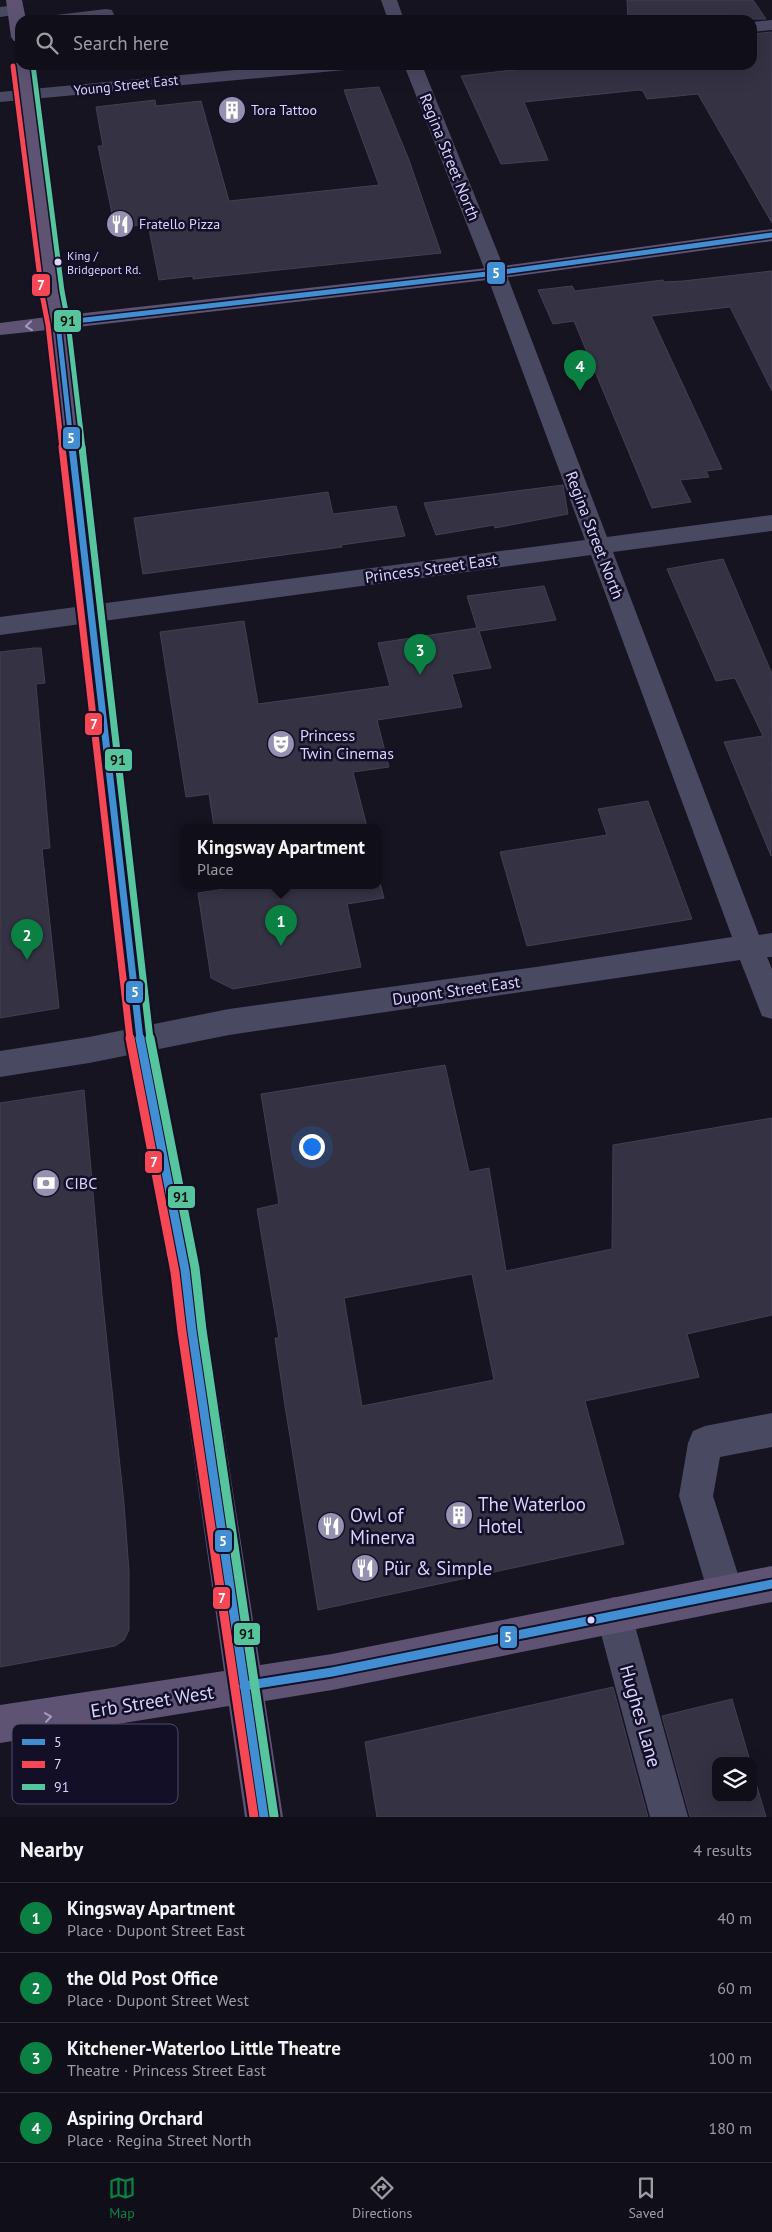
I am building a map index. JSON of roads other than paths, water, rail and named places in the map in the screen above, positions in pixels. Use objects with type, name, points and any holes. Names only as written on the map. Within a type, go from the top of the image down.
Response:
[{"type":"main road","points":[[24,70],[52,293],[58,323],[140,1039],[185,1270],[192,1331],[264,1817]]},
{"type":"main road","points":[[0,329],[496,273],[772,235]]},
{"type":"main road","name":"Erb Street West","points":[[0,1724],[332,1672],[772,1584]]},
{"type":"street","points":[[388,0],[394,15]]},
{"type":"street","points":[[757,26],[772,25]]},
{"type":"street","name":"Young Street East","points":[[0,97],[124,77],[254,70]]},
{"type":"street","name":"Regina Street North","points":[[415,70],[496,273],[599,546],[760,947],[772,1007]]},
{"type":"street","name":"Princess Street East","points":[[0,626],[772,523]]},
{"type":"street","name":"Dupont Street East","points":[[0,1064],[81,1052],[228,1022],[536,979],[710,951],[760,947]]},
{"type":"street","points":[[726,1593],[696,1496],[705,1443],[772,1430]]},
{"type":"street","name":"Hughes Lane","points":[[614,1616],[669,1817]]},
{"type":"place","name":"Tora Tattoo","points":[[232,110]]},
{"type":"place","name":"Fratello Pizza","points":[[120,224]]},
{"type":"place","name":"King / Bridgeport Rd.","points":[[58,262]]},
{"type":"place","name":"Aspiring Orchard","points":[[580,391]]},
{"type":"place","name":"Kitchener-Waterloo Little Theatre","points":[[420,675]]},
{"type":"place","name":"Princess Twin Cinemas","points":[[281,744]]},
{"type":"place","name":"Kingsway Apartment","points":[[281,946]]},
{"type":"place","name":"the Old Post Office","points":[[27,960]]},
{"type":"place","name":"CIBC","points":[[46,1183]]},
{"type":"place","name":"The Waterloo Hotel","points":[[459,1515]]},
{"type":"place","name":"Owl of Minerva","points":[[331,1526]]},
{"type":"place","name":"Pür & Simple","points":[[365,1568]]}]
